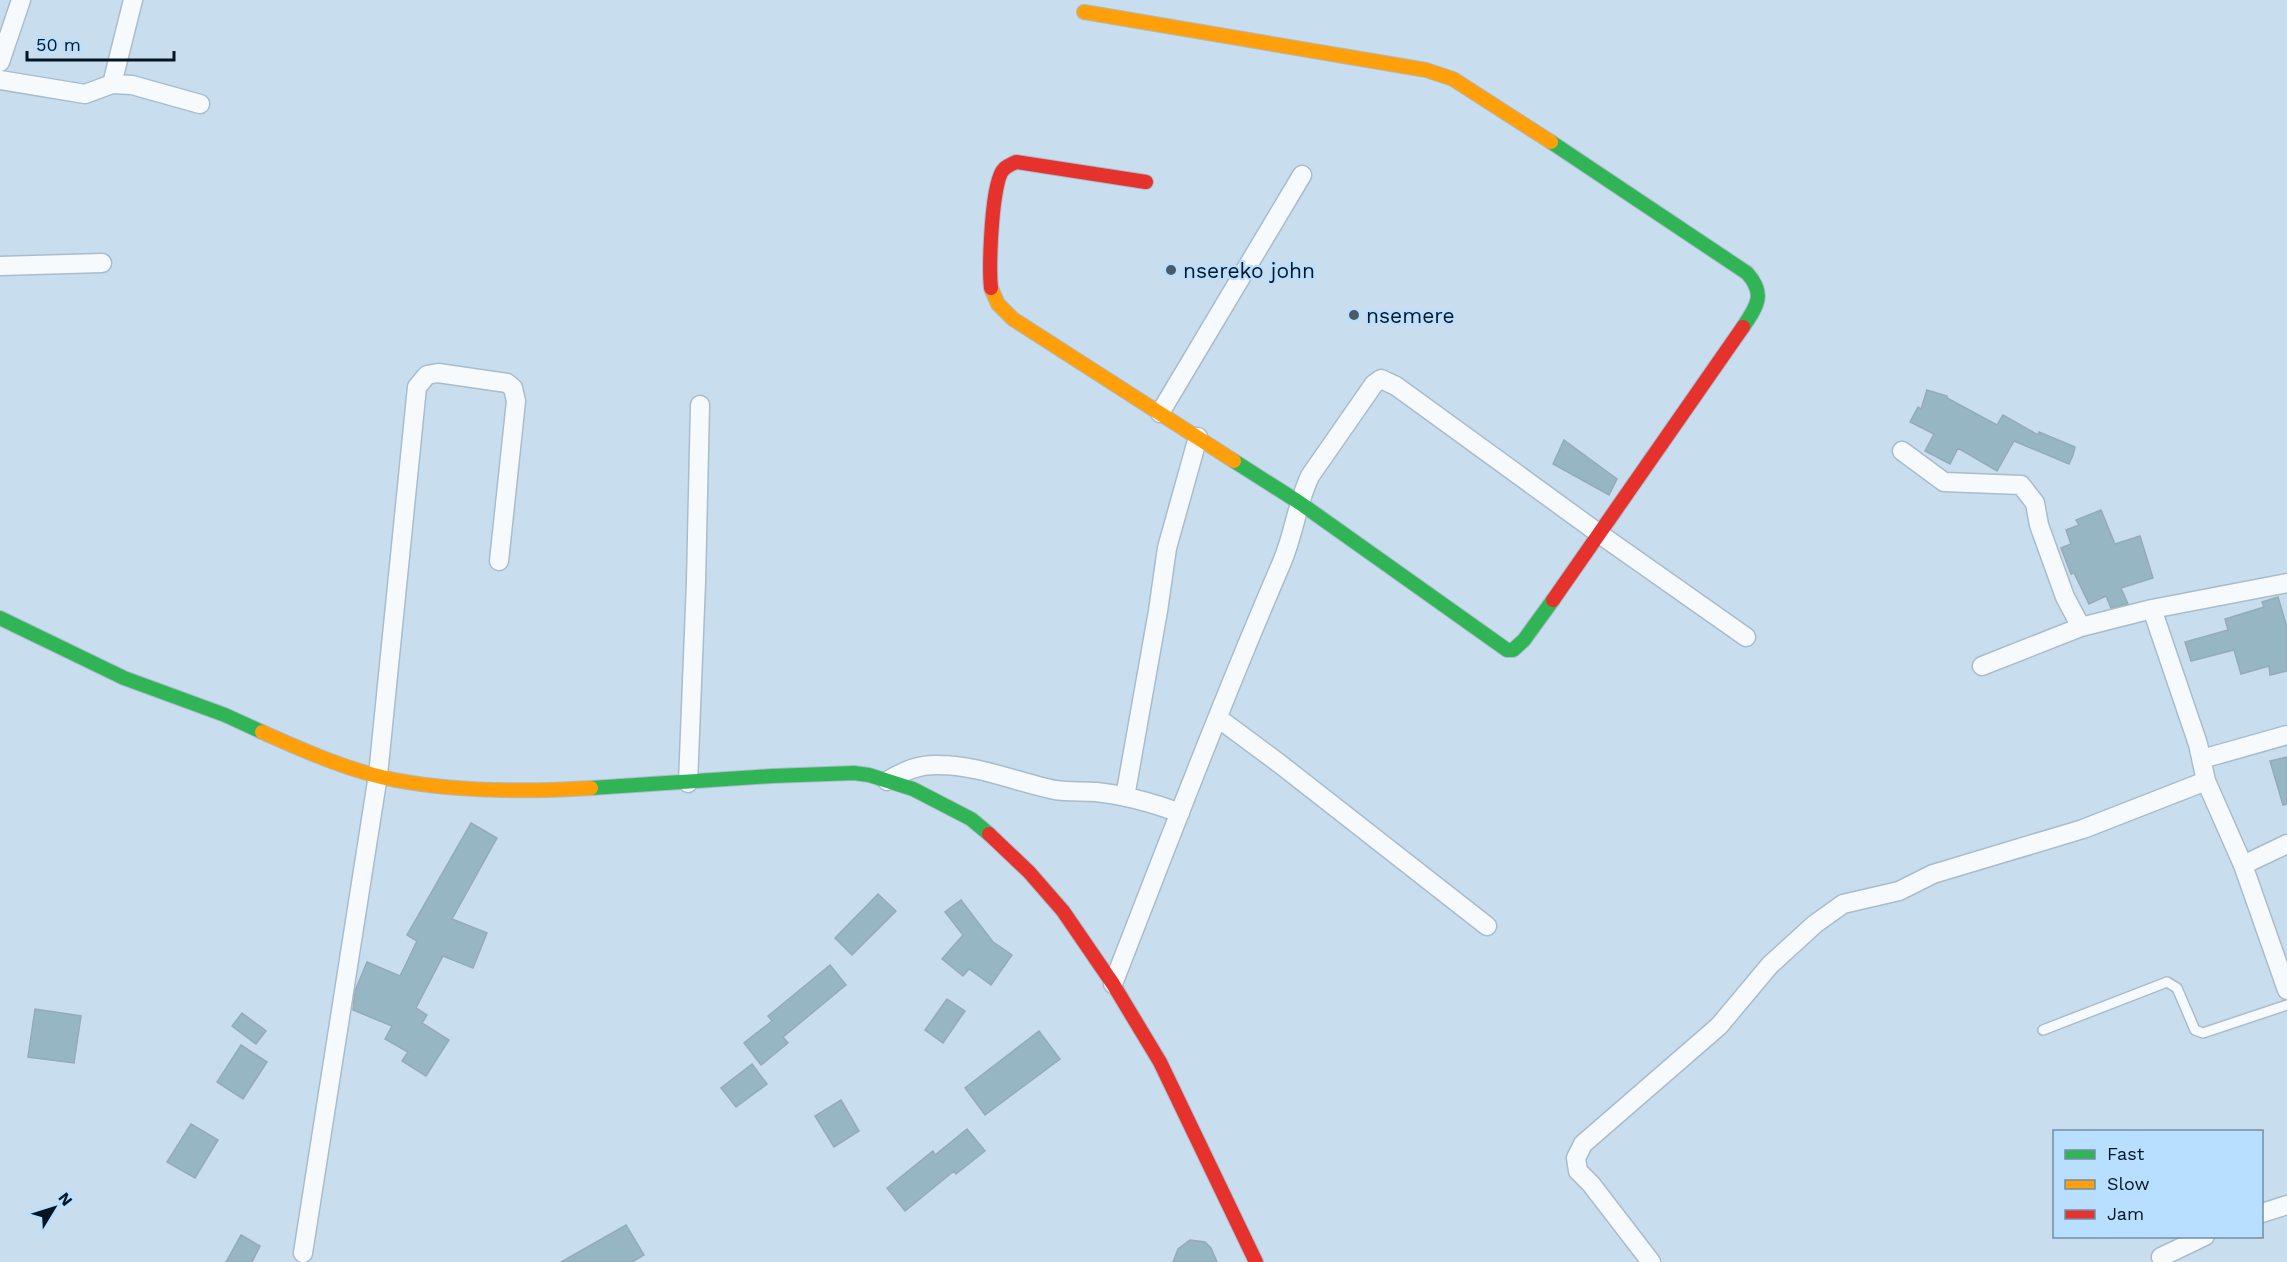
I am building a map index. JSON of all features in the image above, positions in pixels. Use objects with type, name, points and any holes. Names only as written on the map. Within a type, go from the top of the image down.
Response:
[{"type":"street","points":[[0,62],[21,0]]},
{"type":"street","points":[[112,84],[133,0]]},
{"type":"street","points":[[1084,12],[1426,70],[1453,79],[1479,94],[1737,267],[1755,281],[1759,298],[1755,309],[1692,405],[1601,535],[1524,640],[1513,650],[1507,650],[1300,503],[1013,319],[998,304],[991,287],[989,265],[997,182],[1003,169],[1016,162],[1146,182]]},
{"type":"street","points":[[0,80],[85,94],[112,84],[132,85],[200,104]]},
{"type":"street","points":[[1160,413],[1302,175]]},
{"type":"street","points":[[0,266],[102,264]]},
{"type":"street","points":[[303,1253],[378,775],[417,387],[427,375],[438,372],[507,383],[513,388],[516,401],[500,561]]},
{"type":"street","points":[[1113,984],[1287,549],[1310,476],[1374,384],[1381,379],[1396,386],[1746,637]]},
{"type":"street","points":[[688,783],[700,405]]},
{"type":"street","points":[[1125,797],[1167,548],[1198,437]]},
{"type":"street","points":[[1902,452],[1944,482],[2020,485],[2035,503],[2039,525],[2065,597],[2081,627]]},
{"type":"street","points":[[1982,666],[2040,641],[2081,627],[2152,609],[2287,583]]},
{"type":"street","points":[[2152,609],[2202,759],[2206,781],[2282,956],[2287,990]]},
{"type":"street","points":[[0,618],[124,678],[225,715],[313,755],[396,780],[457,787],[542,791],[854,773],[869,775],[913,789],[971,819],[999,842],[1063,911],[1113,984],[1160,1062],[1256,1262]]},
{"type":"street","points":[[1218,718],[1281,764],[1487,926]]},
{"type":"street","points":[[2202,759],[2287,735]]},
{"type":"street","points":[[887,781],[908,769],[939,765],[986,772],[1058,790],[1098,792],[1148,801],[1180,813]]},
{"type":"street","points":[[1651,1262],[1591,1184],[1578,1171],[1576,1158],[1583,1144],[1719,1026],[1770,965],[1815,924],[1843,904],[1899,891],[1934,874],[2083,829],[2206,781]]},
{"type":"street","points":[[2243,865],[2287,844]]},
{"type":"street","points":[[2263,1213],[2287,1205]]},
{"type":"street","points":[[2161,1257],[2201,1238]]},
{"type":"lane","points":[[2043,1030],[2167,982],[2177,988],[2195,1030],[2204,1033],[2287,1005]]},
{"type":"building","points":[[1927,390],[1947,396],[1997,425],[2003,415],[2038,435],[2039,432],[2075,447],[2069,464],[2014,441],[1997,471],[1958,448],[1950,464],[1925,451],[1934,434],[1910,422],[1918,407],[1921,409]]},
{"type":"building","points":[[1564,440],[1617,479],[1609,495],[1553,464]]},
{"type":"building","points":[[2101,510],[2115,544],[2140,536],[2153,578],[2121,588],[2128,604],[2111,608],[2106,596],[2089,604],[2074,573],[2071,574],[2061,548],[2071,544],[2066,530],[2079,525],[2076,520]]},
{"type":"building","points":[[2278,597],[2287,627],[2287,671],[2270,675],[2269,666],[2241,674],[2234,650],[2191,661],[2185,642],[2228,630],[2225,619],[2264,607],[2262,602]]},
{"type":"building","points":[[2287,757],[2287,804],[2283,805],[2270,761]]},
{"type":"building","points":[[471,823],[497,838],[452,919],[487,933],[473,968],[443,956],[416,1008],[427,1015],[422,1023],[449,1040],[426,1076],[402,1061],[408,1052],[385,1039],[392,1026],[353,1010],[355,991],[367,962],[400,976],[417,941],[407,935]]},
{"type":"building","points":[[878,894],[896,911],[852,955],[835,938]]},
{"type":"building","points":[[961,900],[993,942],[1012,955],[991,985],[969,969],[963,976],[942,959],[963,935],[945,912]]},
{"type":"building","points":[[830,965],[846,985],[783,1037],[788,1043],[761,1065],[744,1043],[772,1021],[768,1016]]},
{"type":"building","points":[[947,999],[965,1011],[943,1043],[925,1030]]},
{"type":"building","points":[[35,1009],[81,1016],[74,1063],[28,1057]]},
{"type":"building","points":[[242,1013],[266,1031],[256,1044],[232,1026]]},
{"type":"building","points":[[1039,1031],[1060,1059],[985,1115],[965,1088]]},
{"type":"building","points":[[241,1045],[267,1062],[243,1099],[217,1082]]},
{"type":"building","points":[[752,1064],[767,1084],[736,1107],[721,1088]]},
{"type":"building","points":[[841,1100],[859,1131],[834,1147],[815,1116]]},
{"type":"building","points":[[191,1124],[218,1140],[195,1178],[167,1162]]},
{"type":"building","points":[[967,1129],[985,1151],[956,1174],[954,1171],[905,1211],[887,1188],[933,1151],[935,1155]]},
{"type":"building","points":[[626,1225],[644,1255],[632,1262],[561,1262]]},
{"type":"building","points":[[241,1235],[260,1246],[252,1262],[226,1262]]},
{"type":"building","points":[[1190,1240],[1205,1242],[1211,1248],[1217,1262],[1173,1262],[1178,1249]]},
{"type":"traffic: fast","points":[[1551,142],[1747,273],[1753,280],[1758,294],[1752,313],[1743,327]]},
{"type":"traffic: fast","points":[[1234,461],[1300,503],[1507,650],[1513,650],[1524,640],[1553,600]]},
{"type":"traffic: fast","points":[[0,618],[124,678],[225,715],[262,732]]},
{"type":"traffic: fast","points":[[591,788],[854,773],[869,775],[913,789],[971,819],[989,834]]},
{"type":"traffic: slow","points":[[1084,12],[1426,70],[1453,79],[1551,142]]},
{"type":"traffic: slow","points":[[991,288],[998,304],[1013,319],[1234,461]]},
{"type":"traffic: slow","points":[[262,732],[344,766],[395,780],[444,787],[493,790],[591,788]]},
{"type":"traffic: jam","points":[[991,288],[990,263],[994,206],[996,190],[1004,169],[1016,162],[1146,182]]},
{"type":"traffic: jam","points":[[1553,600],[1743,327]]},
{"type":"traffic: jam","points":[[989,834],[1029,872],[1063,911],[1113,984],[1160,1062],[1256,1262]]},
{"type":"place","name":"nsereko john","points":[[1171,270]]},
{"type":"place","name":"nsemere","points":[[1354,315]]}]
